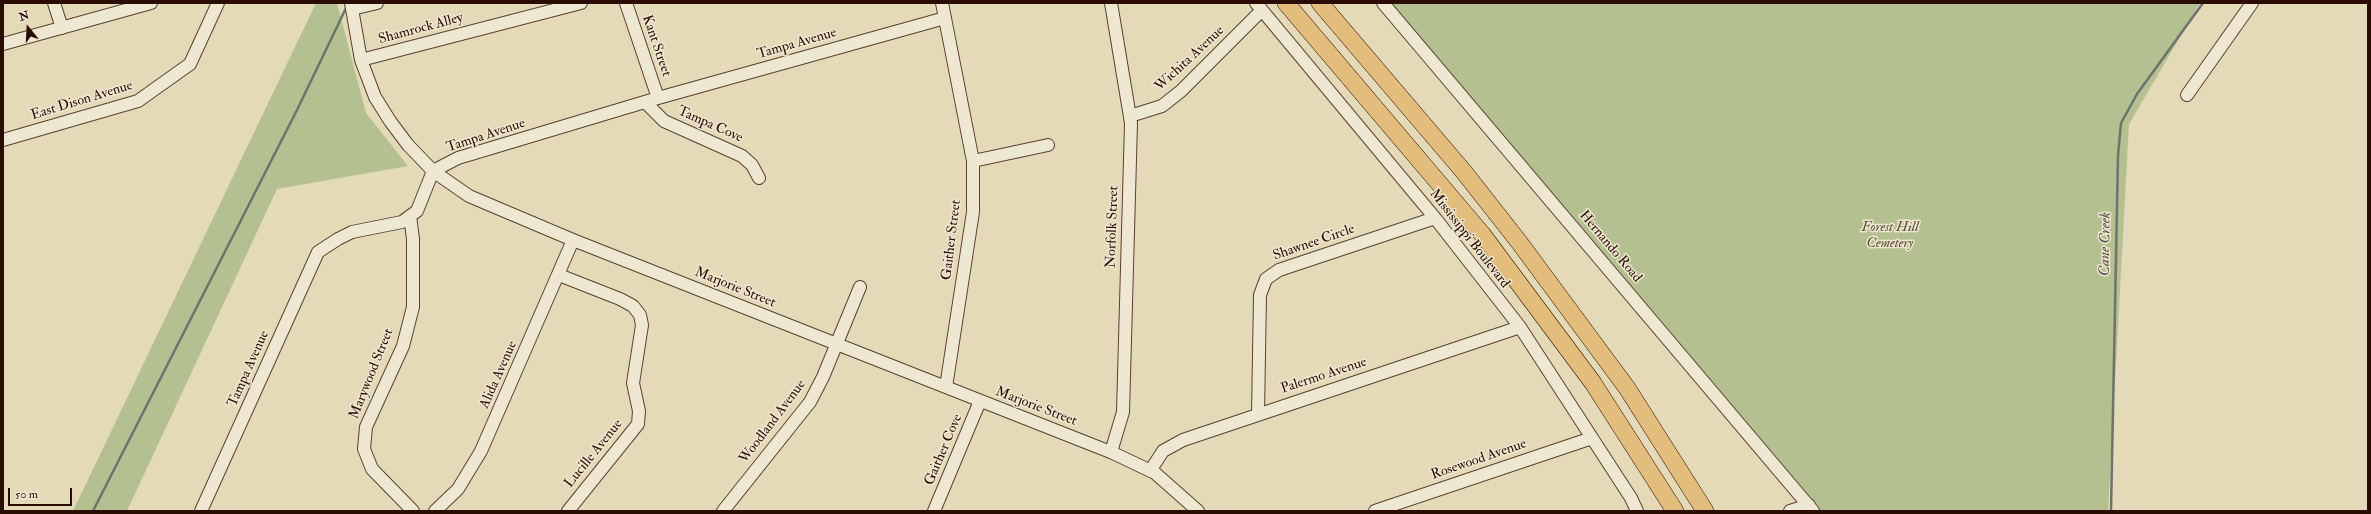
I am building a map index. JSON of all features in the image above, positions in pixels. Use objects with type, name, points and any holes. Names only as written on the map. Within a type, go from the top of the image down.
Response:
[{"type":"highway","points":[[1286,3],[1482,234],[1593,383],[1675,511]]},
{"type":"highway","points":[[1320,3],[1464,172],[1519,242],[1627,388],[1705,510]]},
{"type":"street","points":[[54,3],[62,28]]},
{"type":"street","points":[[3,44],[151,3]]},
{"type":"street","name":"East Dison Avenue","points":[[3,140],[138,101],[190,64],[218,3]]},
{"type":"street","points":[[352,6],[377,3]]},
{"type":"street","name":"Shamrock Alley","points":[[361,60],[581,3]]},
{"type":"street","name":"Kant Street","points":[[626,3],[658,98]]},
{"type":"street","name":"Gaither Street","points":[[942,3],[972,161],[973,212],[946,387]]},
{"type":"street","name":"Norfolk Street","points":[[1111,3],[1130,116],[1123,412],[1111,452]]},
{"type":"street","name":"Hernando Road","points":[[1383,3],[1811,508]]},
{"type":"street","points":[[2187,95],[2252,3]]},
{"type":"street","name":"Marjorie Street","points":[[352,6],[361,60],[376,97],[390,121],[408,145],[433,171],[469,196],[573,240],[1111,452],[1150,471],[1198,511]]},
{"type":"street","name":"Wichita Avenue","points":[[1130,116],[1162,106],[1181,91],[1259,7]]},
{"type":"street","name":"Mississippi Boulevard","points":[[1259,7],[1435,218],[1520,327],[1631,498],[1637,511]]},
{"type":"street","name":"Tampa Avenue","points":[[433,171],[458,158],[646,103],[658,98],[945,18]]},
{"type":"street","name":"Tampa Cove","points":[[646,103],[664,121],[742,156],[752,165],[759,178]]},
{"type":"street","points":[[972,161],[1048,146]]},
{"type":"street","points":[[410,216],[417,211],[433,171]]},
{"type":"street","name":"Tampa Avenue","points":[[201,511],[318,252],[352,232],[402,222],[410,216]]},
{"type":"street","name":"Marywood Street","points":[[410,216],[413,239],[413,307],[403,346],[366,427],[364,449],[372,469],[413,511]]},
{"type":"street","name":"Shawnee Circle","points":[[1258,414],[1260,295],[1266,279],[1279,270],[1435,218]]},
{"type":"street","name":"Alida Avenue","points":[[435,511],[458,489],[482,450],[573,240]]},
{"type":"street","name":"Lucille Avenue","points":[[559,275],[620,299],[633,306],[640,314],[642,325],[633,383],[639,411],[638,424],[568,511]]},
{"type":"street","name":"Woodland Avenue","points":[[723,511],[810,402],[823,377],[835,344],[860,288]]},
{"type":"street","name":"Palermo Avenue","points":[[1150,471],[1163,451],[1172,444],[1520,327]]},
{"type":"street","name":"Gaither Cove","points":[[934,511],[980,401]]},
{"type":"street","name":"Rosewood Avenue","points":[[1375,511],[1592,438]]},
{"type":"street","points":[[1790,511],[1811,508]]},
{"type":"green space","points":[[316,3],[337,3],[366,113],[408,166],[277,189],[127,511],[73,511]]},
{"type":"green space","name":"Forest Hill Cemetery","points":[[1389,3],[2200,3],[2129,124],[2108,511],[1819,511]]},
{"type":"waterway","name":"Cane Creek","points":[[2111,511],[2118,156],[2121,123],[2137,94],[2203,3]]},
{"type":"waterway","points":[[93,511],[297,110],[347,6]]}]
